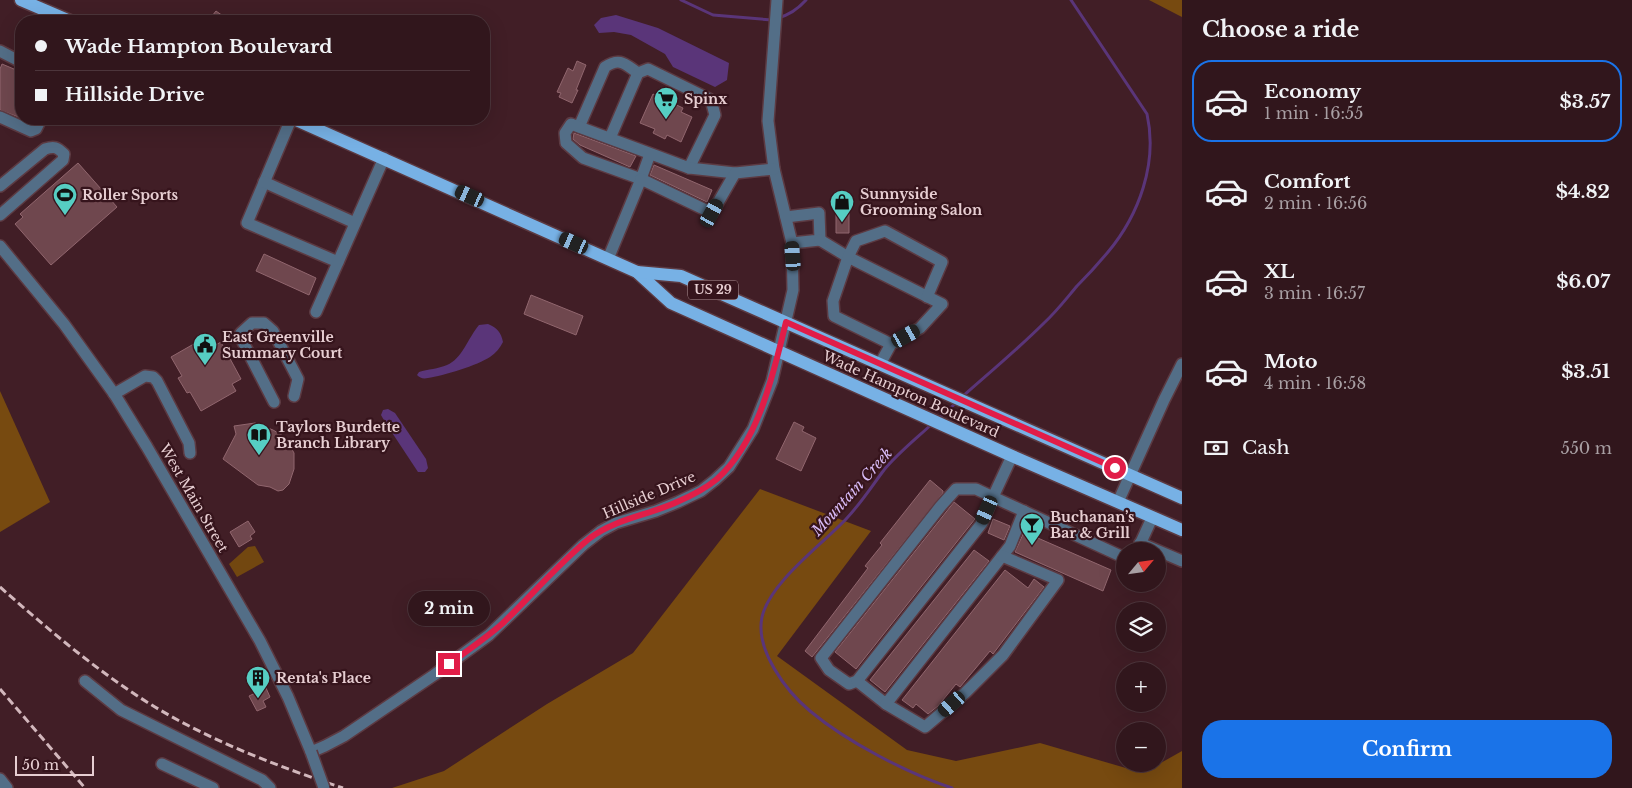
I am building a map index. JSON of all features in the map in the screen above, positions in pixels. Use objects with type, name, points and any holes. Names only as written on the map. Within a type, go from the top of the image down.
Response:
[{"type":"main road","points":[[21,0],[56,15]]},
{"type":"main road","name":"Wade Hampton Boulevard","points":[[308,125],[637,272],[671,303],[1182,530]]},
{"type":"main road","name":"Wade Hampton Boulevard","points":[[637,272],[682,276],[1182,498]]},
{"type":"street","name":"Hillside Drive","points":[[311,752],[344,736],[489,635],[582,545],[598,533],[616,523],[656,511],[701,491],[729,467],[753,429],[772,381],[793,290],[792,243],[774,168],[768,121],[777,0]]},
{"type":"street","points":[[0,51],[15,59]]},
{"type":"street","points":[[580,127],[605,67],[619,61],[638,73]]},
{"type":"street","points":[[610,138],[638,73],[648,69],[711,100],[715,115],[689,168]]},
{"type":"street","points":[[0,117],[15,124]]},
{"type":"street","points":[[735,173],[712,213],[640,179],[583,158],[566,143],[565,133],[571,124],[689,168],[735,173],[774,168]]},
{"type":"street","points":[[17,125],[31,132],[38,125]]},
{"type":"street","points":[[288,125],[247,223],[338,262]]},
{"type":"street","points":[[0,186],[45,149],[53,146],[64,154],[63,160],[0,215]]},
{"type":"street","points":[[608,258],[650,154]]},
{"type":"street","points":[[316,312],[384,158]]},
{"type":"street","points":[[264,182],[355,223]]},
{"type":"street","points":[[786,217],[819,213],[820,240]]},
{"type":"street","points":[[891,344],[834,316],[833,301],[848,257],[856,241],[885,231],[942,262],[928,296]]},
{"type":"street","points":[[792,243],[820,240],[848,257],[942,304],[920,328],[891,344],[880,364]]},
{"type":"street","name":"West Main Street","points":[[0,246],[64,324],[114,394],[147,447],[260,641],[288,697],[324,788]]},
{"type":"street","points":[[0,265],[9,257]]},
{"type":"street","points":[[274,402],[240,333],[252,323],[264,323],[273,332],[298,379],[294,396]]},
{"type":"street","points":[[1118,502],[1182,364]]},
{"type":"street","points":[[114,394],[145,376],[153,377],[157,381],[189,443],[190,452]]},
{"type":"street","points":[[1012,456],[993,497],[982,523],[857,681],[848,684],[829,670],[821,658],[956,489],[976,489],[993,497],[1024,511],[1116,554]]},
{"type":"street","points":[[886,704],[1010,546],[1024,511]]},
{"type":"street","points":[[1140,542],[1152,518]]},
{"type":"street","points":[[857,681],[886,704],[925,727],[965,693],[1003,654],[1058,580],[1002,556]]},
{"type":"street","points":[[1166,556],[1182,561]]},
{"type":"street","points":[[85,681],[121,710],[262,780],[270,788]]},
{"type":"street","points":[[162,764],[212,788]]},
{"type":"street","points":[[0,779],[7,788]]},
{"type":"shaded area","points":[[1149,0],[1182,0],[1182,17],[1178,15]]},
{"type":"shaded area","points":[[616,15],[658,28],[729,63],[727,80],[715,87],[673,67],[665,54],[631,35],[614,32],[599,33],[594,25],[601,18]]},
{"type":"shaded area","points":[[488,324],[498,331],[503,342],[492,355],[469,367],[442,375],[420,378],[417,375],[419,372],[444,366],[452,362],[461,353],[479,325]]},
{"type":"shaded area","points":[[0,391],[50,502],[0,532]]},
{"type":"shaded area","points":[[388,409],[395,413],[426,459],[428,468],[425,472],[418,472],[385,422],[381,415],[383,410]]},
{"type":"shaded area","points":[[760,489],[871,531],[777,656],[907,750],[956,761],[1040,743],[1116,765],[1116,772],[1143,773],[1166,772],[1166,760],[1182,751],[1182,788],[392,788],[444,771],[547,704],[633,653]]},
{"type":"shaded area","points":[[255,546],[264,562],[237,577],[229,564],[248,547]]},
{"type":"building","points":[[216,11],[222,15],[213,15]]},
{"type":"building","points":[[577,61],[586,65],[572,103],[559,97],[561,93],[557,92],[568,68],[573,71]]},
{"type":"building","points":[[2,64],[15,69],[15,116],[0,110],[0,69]]},
{"type":"building","name":"Spinx","points":[[653,94],[683,108],[681,112],[692,117],[681,142],[667,135],[665,139],[653,133],[655,129],[640,123]]},
{"type":"building","points":[[574,133],[636,156],[630,167],[580,145],[573,139]]},
{"type":"building","name":"Roller Sports","points":[[78,163],[117,207],[51,265],[15,224],[23,217],[20,214]]},
{"type":"building","points":[[654,165],[712,190],[707,202],[650,175]]},
{"type":"building","name":"Sunnyside Grooming Salon","points":[[849,212],[849,233],[836,233],[836,213]]},
{"type":"building","points":[[264,254],[316,278],[309,295],[256,271]]},
{"type":"building","points":[[531,295],[583,316],[576,335],[524,314]]},
{"type":"building","name":"East Greenville Summary Court","points":[[206,337],[212,347],[221,342],[241,379],[232,384],[236,391],[201,411],[190,392],[187,393],[178,378],[182,376],[171,357]]},
{"type":"building","points":[[794,422],[804,427],[802,431],[816,438],[801,471],[776,459]]},
{"type":"building","name":"Taylors Burdette Branch Library","points":[[255,423],[285,437],[294,453],[294,469],[289,484],[283,490],[278,491],[270,487],[258,485],[223,459],[236,434],[234,426]]},
{"type":"building","points":[[930,480],[943,493],[812,657],[805,651],[868,568],[865,566],[882,545],[880,543]]},
{"type":"building","points":[[954,502],[975,519],[856,669],[835,652]]},
{"type":"building","points":[[993,519],[1010,526],[1004,540],[988,533]]},
{"type":"building","points":[[248,521],[255,532],[250,536],[252,539],[239,547],[230,532]]},
{"type":"building","points":[[1024,532],[1111,570],[1103,591],[1015,552]]},
{"type":"building","points":[[974,550],[989,561],[885,692],[870,680]]},
{"type":"building","points":[[1005,570],[1028,588],[1034,579],[1044,587],[993,654],[990,651],[960,687],[956,684],[938,706],[928,714],[916,704],[913,708],[902,700]]},
{"type":"building","name":"Renta's Place","points":[[266,688],[270,697],[263,701],[266,707],[257,711],[249,696]]},
{"type":"waterway","name":"Mountain Creek","points":[[681,0],[713,15],[772,20]]},
{"type":"waterway","name":"Mountain Creek","points":[[778,18],[793,11],[806,0]]},
{"type":"waterway","name":"Mountain Creek","points":[[962,397],[1014,352],[1048,319],[1108,252],[1129,222],[1143,188],[1150,151],[1150,132],[1147,114],[1071,0]]},
{"type":"waterway","name":"Mountain Creek","points":[[938,419],[957,402]]},
{"type":"waterway","name":"Mountain Creek","points":[[933,423],[889,464],[847,518],[798,564],[775,590],[762,617],[761,630],[763,643],[774,669],[791,693],[810,711],[841,734],[878,756],[934,782],[952,788]]},
{"type":"railway","points":[[0,587],[94,665],[155,707],[199,731],[247,753],[343,788]]},
{"type":"railway","points":[[0,689],[85,788]]},
{"type":"place","name":"Spinx","points":[[666,120]]},
{"type":"place","name":"Roller Sports","points":[[65,216]]},
{"type":"place","name":"Sunnyside Grooming Salon","points":[[842,223]]},
{"type":"place","name":"East Greenville Summary Court","points":[[205,366]]},
{"type":"place","name":"Taylors Burdette Branch Library","points":[[259,456]]},
{"type":"place","name":"Buchanan’s Bar & Grill","points":[[1032,546]]},
{"type":"place","name":"Renta's Place","points":[[258,699]]},
{"type":"route","points":[[449,664],[503,623],[591,538],[616,523],[656,511],[701,491],[729,467],[753,429],[772,381],[786,322],[1115,468]]}]
